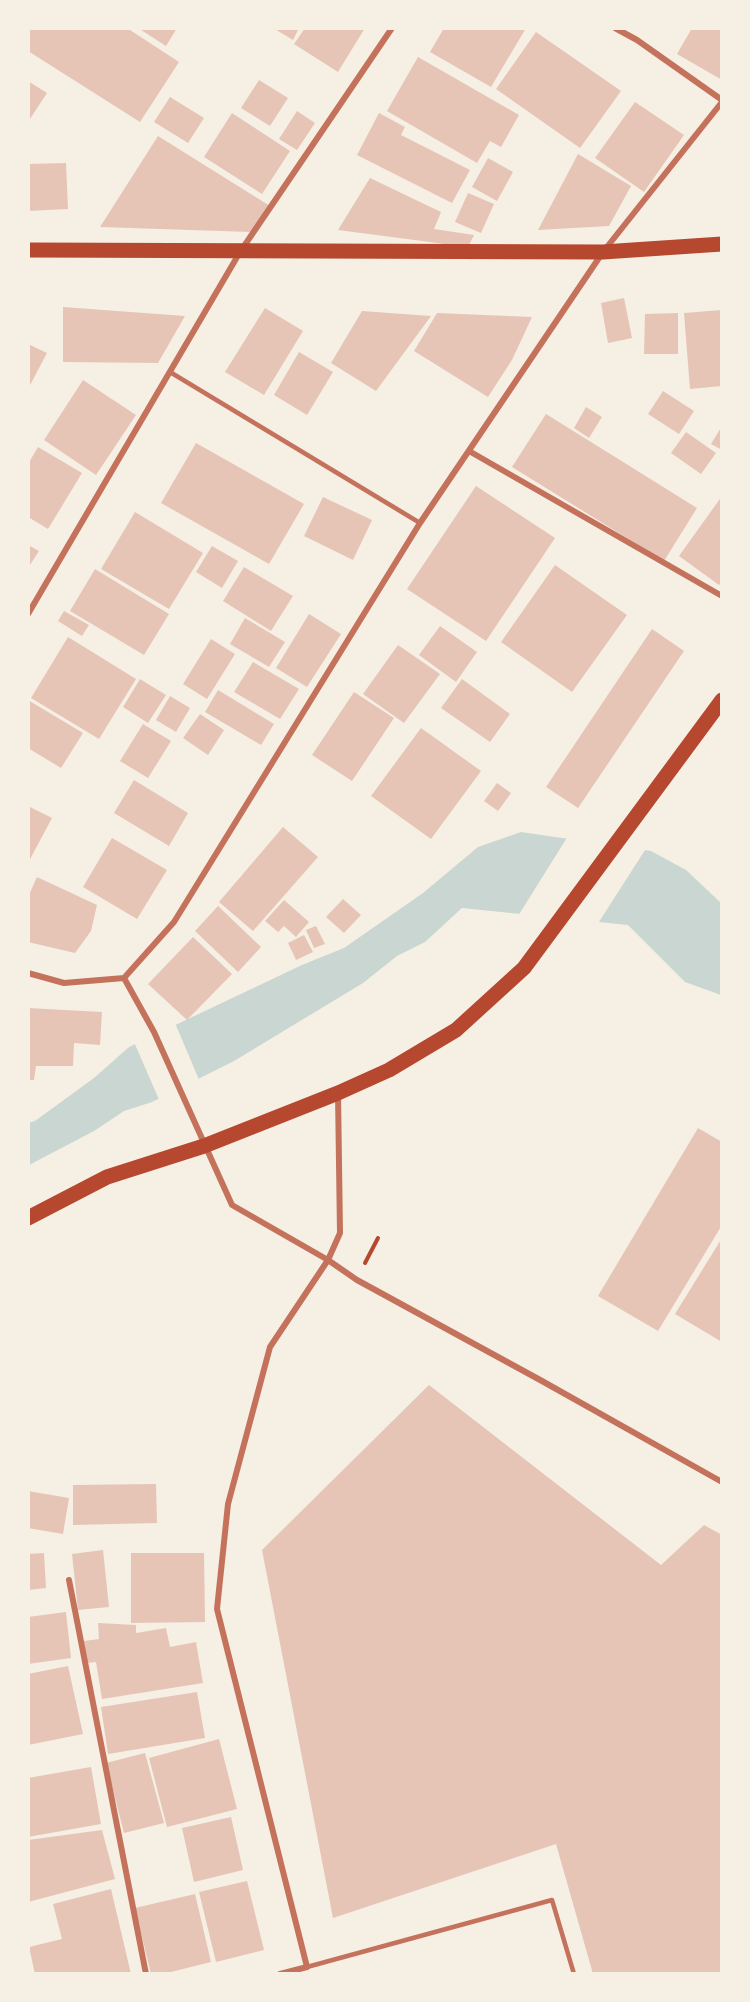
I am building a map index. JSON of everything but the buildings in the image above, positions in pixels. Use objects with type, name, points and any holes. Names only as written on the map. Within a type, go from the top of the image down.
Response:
[{"type":"main road","points":[[28,250],[603,252],[722,244]]},
{"type":"main road","points":[[28,1218],[107,1177],[204,1146],[338,1093],[389,1070],[456,1030],[524,968],[722,700]]},
{"type":"street","points":[[28,614],[240,252],[392,28]]},
{"type":"street","points":[[28,973],[64,983],[124,978],[174,922],[420,523],[603,252],[722,101],[637,40],[615,28]]},
{"type":"street","points":[[469,452],[722,596]]},
{"type":"street","points":[[124,978],[154,1032],[232,1205],[328,1260],[357,1280],[722,1482]]},
{"type":"street","points":[[280,1974],[307,1967],[217,1609],[228,1504],[270,1347],[328,1260],[340,1233],[338,1093]]},
{"type":"street","points":[[69,1580],[146,1974]]},
{"type":"lane","points":[[170,372],[420,523]]},
{"type":"lane","points":[[307,1967],[552,1900],[574,1974]]},
{"type":"path","points":[[357,1280],[378,1238]]},
{"type":"shaded area","points":[[521,832],[651,851],[686,870],[721,903],[721,995],[685,982],[628,925],[462,908],[425,942],[397,956],[363,983],[234,1061],[152,1102],[124,1111],[94,1131],[29,1165],[28,1123],[35,1121],[94,1078],[129,1047],[302,965],[344,948],[423,893],[478,847]]},
{"type":"pier","points":[[568,836],[647,847],[597,925],[518,916]]},
{"type":"pier","points":[[175,1023],[200,1082],[160,1102],[134,1042]]}]
